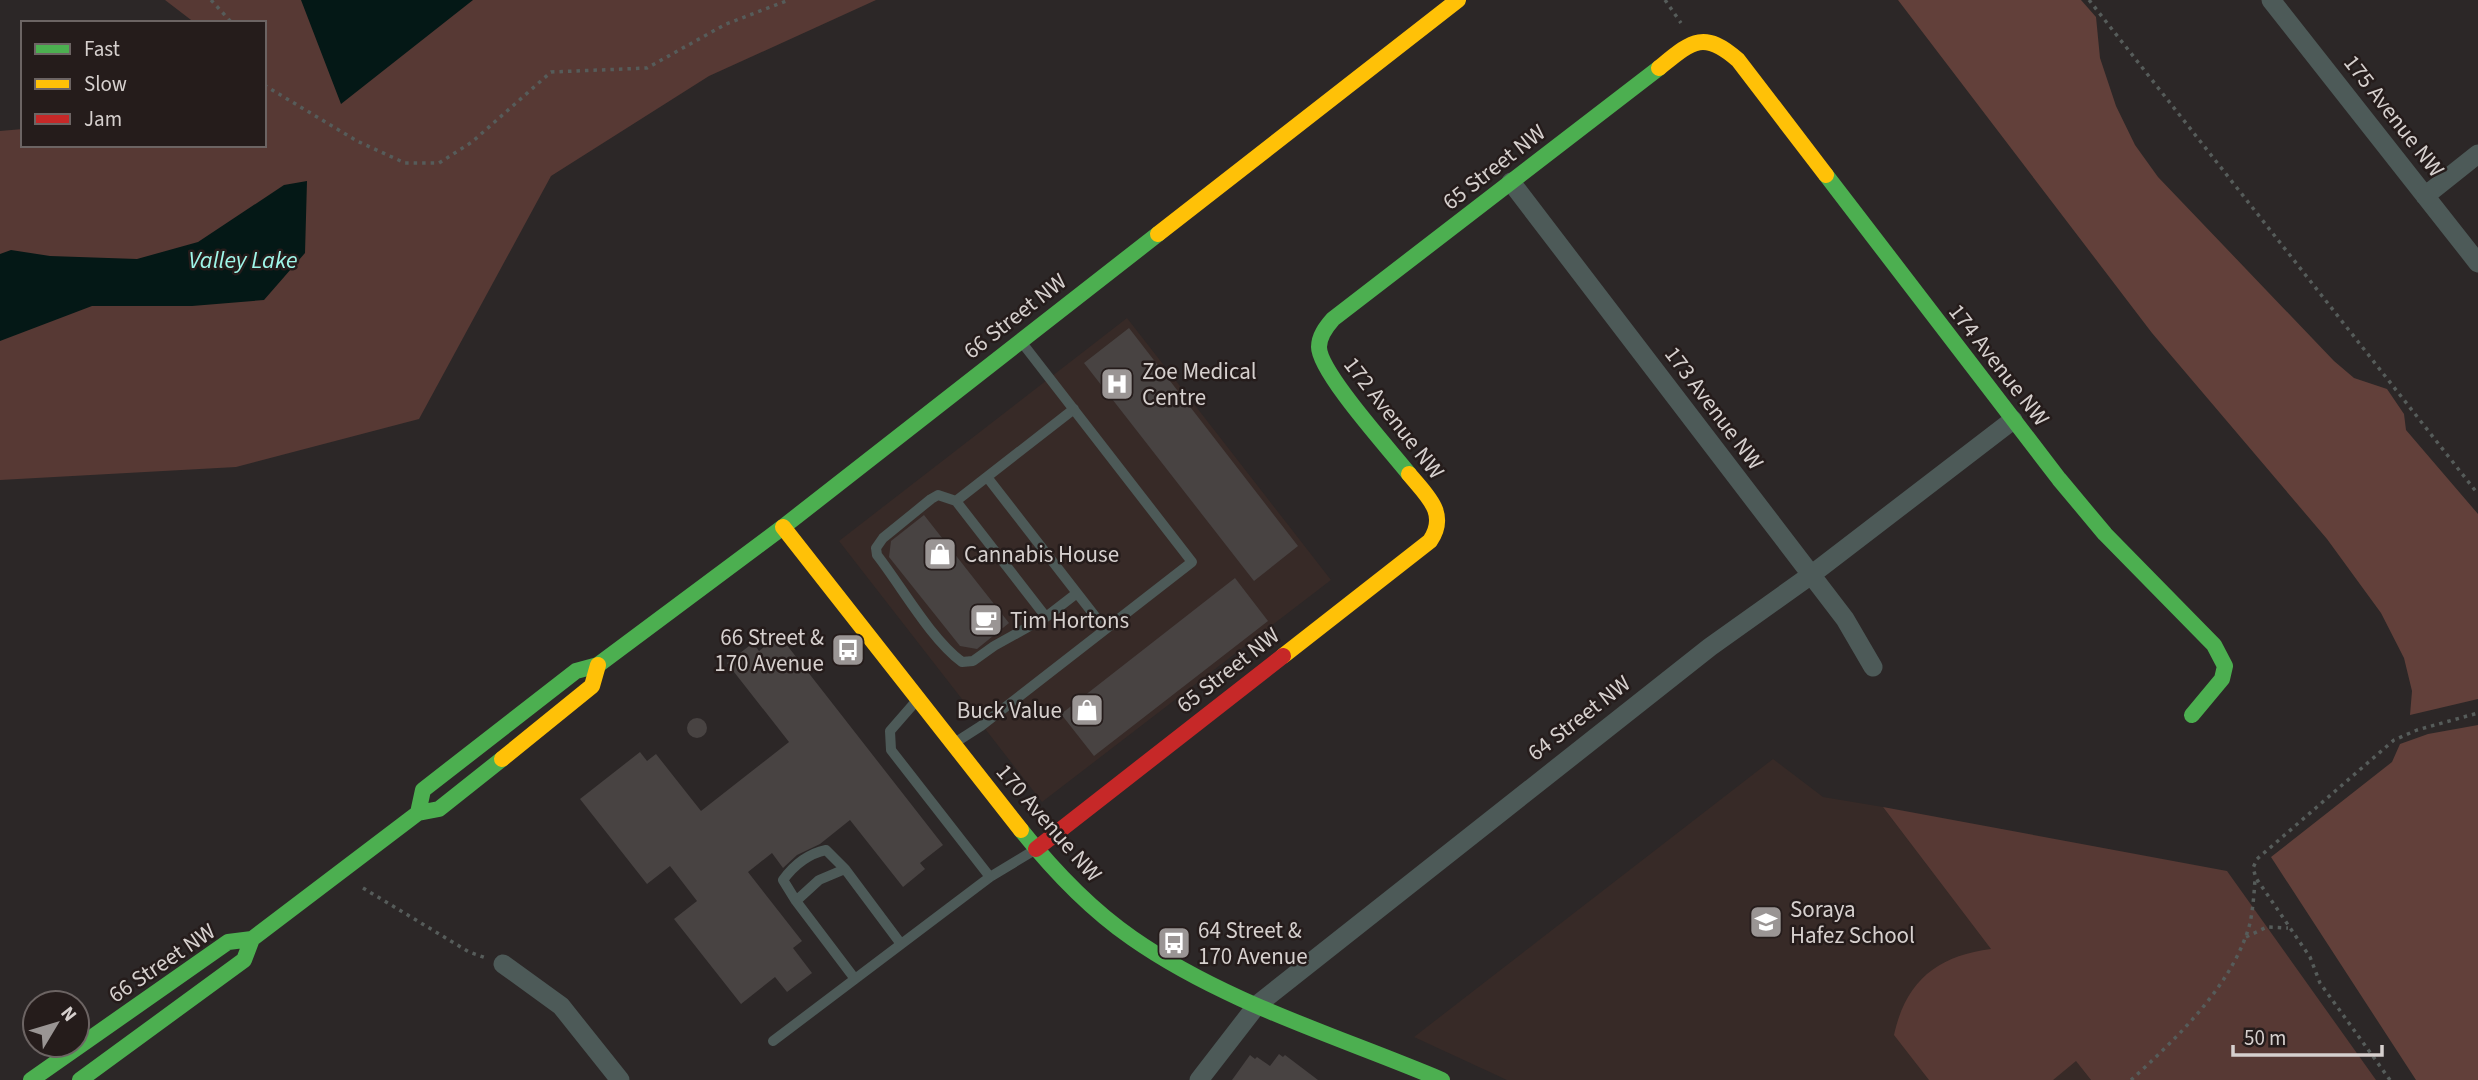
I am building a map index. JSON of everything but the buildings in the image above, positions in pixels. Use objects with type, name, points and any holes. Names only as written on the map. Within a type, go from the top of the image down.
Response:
[{"type":"street","name":"66 Street NW","points":[[418,813],[423,790],[576,671],[598,665],[783,527],[1458,0]]},
{"type":"street","name":"175 Avenue NW","points":[[2271,0],[2478,263]]},
{"type":"street","name":"65 Street NW","points":[[1318,343],[1324,330],[1334,319],[1511,182],[1701,41]]},
{"type":"street","name":"174 Avenue NW","points":[[1701,41],[1724,47],[1738,60],[2013,420],[2105,534],[2214,645],[2225,666],[2222,679],[2192,715]]},
{"type":"street","points":[[2425,196],[2478,154]]},
{"type":"street","name":"173 Avenue NW","points":[[1511,182],[1845,618],[1873,667]]},
{"type":"street","name":"172 Avenue NW","points":[[1318,343],[1319,356],[1327,370],[1430,500],[1439,520]]},
{"type":"street","name":"64 Street NW","points":[[1199,1080],[1257,1005],[1710,646],[1811,575],[2013,420]]},
{"type":"street","name":"65 Street NW","points":[[1036,849],[1430,541],[1438,531],[1439,520]]},
{"type":"street","name":"170 Avenue NW","points":[[783,527],[1036,849],[1067,883],[1131,938],[1226,993],[1442,1080]]},
{"type":"street","name":"66 Street NW","points":[[31,1080],[228,942],[252,939],[418,813],[439,809],[592,686],[598,665]]},
{"type":"street","name":"66 Street NW","points":[[80,1080],[244,960],[252,939]]},
{"type":"street","points":[[503,964],[561,1006],[620,1080]]},
{"type":"lane","points":[[952,744],[981,726],[1192,562],[1021,341]]},
{"type":"lane","points":[[956,501],[1074,409]]},
{"type":"lane","points":[[987,477],[1105,629]]},
{"type":"lane","points":[[1046,617],[956,501],[939,495],[932,499],[883,538],[876,548],[877,555],[914,606],[962,662],[974,661],[994,646],[1046,617],[1077,593]]},
{"type":"lane","points":[[918,699],[890,731],[891,750],[990,877]]},
{"type":"lane","points":[[774,1041],[990,877],[1036,849]]},
{"type":"lane","points":[[855,979],[783,880],[792,869],[813,853],[826,850],[845,869],[901,944]]},
{"type":"lane","points":[[796,901],[819,880],[845,869]]},
{"type":"path","points":[[211,0],[230,21]]},
{"type":"path","points":[[266,86],[357,141],[405,163],[439,163],[472,142],[551,72],[647,68],[726,24],[789,0]]},
{"type":"path","points":[[1665,0],[1701,41]]},
{"type":"path","points":[[2089,0],[2477,491]]},
{"type":"path","points":[[2390,1080],[2320,983],[2309,957],[2256,878],[2253,868],[2257,859],[2394,740],[2417,730],[2478,713]]},
{"type":"path","points":[[2131,1080],[2211,997],[2226,977],[2250,924],[2256,878]]},
{"type":"path","points":[[363,888],[469,951],[503,964]]},
{"type":"path","points":[[2244,938],[2267,927],[2290,928]]},
{"type":"shaded area","points":[[165,0],[876,0],[709,76],[551,176],[419,419],[236,467],[0,480],[0,131],[21,129],[21,147],[266,147],[266,21],[192,21]]},
{"type":"shaded area","points":[[1898,0],[2081,0],[2096,17],[2100,58],[2116,106],[2135,145],[2158,177],[2334,361],[2354,378],[2387,389],[2404,414],[2406,430],[2478,514],[2478,699],[2410,715],[2412,691],[2404,658],[2381,613],[2327,539],[2152,333]]},
{"type":"shaded area","points":[[1127,318],[1331,580],[1042,802],[839,541]]},
{"type":"shaded area","points":[[2478,725],[2478,1080],[2416,1080],[2271,857],[2392,762],[2400,744],[2428,734]]},
{"type":"shaded area","name":"Soraya Hafez School","points":[[1773,759],[1823,797],[1883,807],[2091,1080],[1507,1080],[1414,1037]]},
{"type":"shaded area","points":[[1883,807],[2227,871],[2376,1080],[2091,1080],[2076,1061],[2053,1080],[1929,1080],[1894,1035],[1907,999],[1916,985],[1940,965],[1972,952],[1991,949]]},
{"type":"water","points":[[301,0],[473,0],[341,104]]},
{"type":"water","name":"Valley Lake","points":[[307,181],[305,253],[264,300],[192,306],[92,306],[0,341],[0,254],[11,250],[50,256],[137,259],[198,242],[284,185]]},
{"type":"traffic: fast","points":[[1409,474],[1357,411],[1331,374],[1322,359],[1319,347],[1323,332],[1333,319],[1659,68]]},
{"type":"traffic: fast","points":[[1826,175],[2059,479],[2105,534],[2214,645],[2225,666],[2222,679],[2192,715]]},
{"type":"traffic: fast","points":[[418,813],[423,790],[576,671],[598,665],[783,527],[1158,234]]},
{"type":"traffic: fast","points":[[31,1080],[228,942],[252,939],[418,813],[439,809],[502,759]]},
{"type":"traffic: fast","points":[[1021,830],[1087,902],[1116,927],[1168,961],[1283,1017],[1442,1080]]},
{"type":"traffic: fast","points":[[80,1080],[244,960],[252,939]]},
{"type":"traffic: slow","points":[[1158,234],[1458,0]]},
{"type":"traffic: slow","points":[[1659,68],[1680,51],[1697,43],[1706,42],[1726,50],[1738,60],[1826,175]]},
{"type":"traffic: slow","points":[[1283,656],[1430,541],[1437,522],[1436,513],[1428,497],[1409,474]]},
{"type":"traffic: slow","points":[[783,527],[1021,830]]},
{"type":"traffic: slow","points":[[502,759],[592,686],[598,665]]},
{"type":"traffic: jam","points":[[1036,849],[1283,656]]},
{"type":"place","name":"Zoe Medical Centre","points":[[1117,384]]},
{"type":"place","name":"Cannabis House","points":[[940,554]]},
{"type":"place","name":"Tim Hortons","points":[[986,620]]},
{"type":"place","name":"66 Street & 170 Avenue","points":[[848,650]]},
{"type":"place","name":"Buck Value","points":[[1087,710]]},
{"type":"place","name":"Soraya Hafez School","points":[[1766,922]]},
{"type":"place","name":"64 Street & 170 Avenue","points":[[1174,943]]}]
